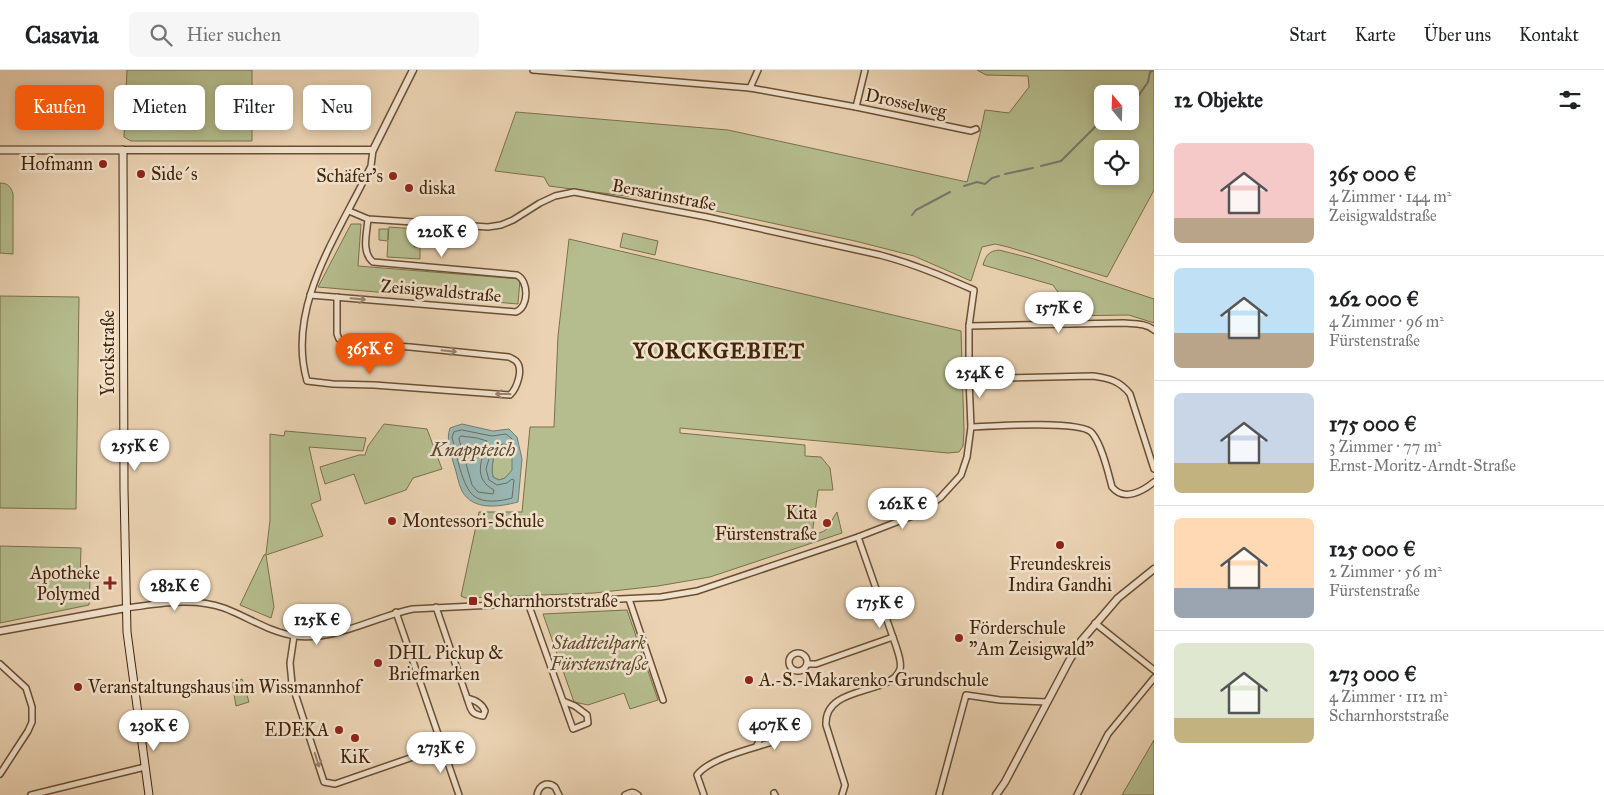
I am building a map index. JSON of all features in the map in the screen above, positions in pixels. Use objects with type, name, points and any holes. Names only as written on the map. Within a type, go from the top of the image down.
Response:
[{"type":"main road","points":[[0,150],[123,150]]},
{"type":"main road","name":"Yorckstraße","points":[[123,150],[126,632],[149,795]]},
{"type":"street","points":[[337,297],[337,334],[339,339],[345,343],[410,347],[509,357],[516,360],[520,366],[516,390],[510,395],[374,385],[333,384],[307,380],[301,346],[310,295],[319,267],[371,166],[373,150],[413,70]]},
{"type":"street","name":"Drosselweg","points":[[533,70],[595,72],[750,88],[856,106],[971,131],[976,129]]},
{"type":"street","points":[[750,88],[758,70]]},
{"type":"street","points":[[856,106],[865,70]]},
{"type":"street","points":[[123,150],[373,150]]},
{"type":"street","name":"Bersarinstraße","points":[[349,211],[368,218],[488,227],[514,220],[554,196],[574,192],[708,216],[908,262],[931,271],[974,290],[970,326]]},
{"type":"street","name":"Zeisigwaldstraße","points":[[310,295],[516,312],[522,310],[526,289],[522,278],[517,275],[373,262],[369,259],[366,251],[368,218]]},
{"type":"street","points":[[0,631],[126,608],[186,602],[205,603],[225,608],[272,630],[294,636],[313,636],[337,632],[396,612],[413,609],[661,597],[697,591],[858,537],[915,515],[940,498],[961,475],[967,456],[971,427],[969,379],[970,326],[1124,323],[1144,325],[1154,330]]},
{"type":"street","points":[[969,379],[1093,376],[1110,378],[1122,385],[1130,394],[1154,469]]},
{"type":"street","points":[[971,427],[1054,426],[1088,429],[1096,439],[1115,491],[1119,494],[1138,492],[1154,482]]},
{"type":"street","points":[[842,795],[845,784],[826,725],[829,709],[843,698],[891,680],[900,670],[900,660],[893,637],[858,537]]},
{"type":"street","points":[[996,795],[1005,782],[1073,654],[1094,624],[1118,598],[1154,569]]},
{"type":"street","points":[[629,599],[663,700]]},
{"type":"street","points":[[528,603],[572,729],[588,723],[587,715],[583,711],[563,701]]},
{"type":"street","points":[[436,607],[467,698]]},
{"type":"street","points":[[396,612],[459,795]]},
{"type":"street","points":[[1094,624],[1154,670]]},
{"type":"street","points":[[294,636],[290,663],[292,684],[324,782],[335,784],[442,747]]},
{"type":"street","points":[[807,664],[816,664],[893,637]]},
{"type":"street","points":[[0,664],[26,688],[32,707],[32,722],[28,731],[0,774]]},
{"type":"street","points":[[1077,795],[1108,734],[1154,678]]},
{"type":"street","points":[[939,795],[966,695],[1000,700],[1047,702]]},
{"type":"street","points":[[704,795],[697,776],[702,769],[714,762],[756,747]]},
{"type":"street","points":[[31,795],[145,767]]},
{"type":"street","points":[[537,795],[539,788],[549,784],[555,787],[558,795]]},
{"type":"street","points":[[625,795],[635,792],[638,795]]},
{"type":"green space","points":[[127,70],[252,70],[252,85],[215,85],[215,130],[252,130],[252,141],[131,141],[124,137],[124,130],[205,130],[205,85],[126,85]]},
{"type":"green space","points":[[977,70],[1154,70],[1154,190],[1107,277],[995,244],[982,247],[971,281],[914,256],[855,241],[679,203],[549,186],[544,177],[495,171],[516,112],[728,130],[967,182],[985,110],[1009,113],[1029,87],[1028,76],[986,75]]},
{"type":"green space","points":[[0,183],[9,186],[13,194],[13,254],[0,253]]},
{"type":"green space","points":[[351,224],[361,224],[358,266],[520,279],[518,304],[318,287]]},
{"type":"green space","points":[[389,227],[416,229],[414,247],[420,247],[420,259],[387,257],[388,241],[379,240],[379,229],[388,229],[388,240]]},
{"type":"green space","points":[[623,233],[658,241],[655,255],[620,247]]},
{"type":"green space","points":[[569,239],[961,331],[963,446],[959,452],[948,453],[680,428],[680,433],[805,445],[805,456],[821,457],[830,468],[833,490],[818,490],[812,535],[827,529],[837,512],[842,533],[710,577],[658,586],[594,593],[465,598],[461,596],[479,512],[522,512],[530,427],[554,427],[558,336]]},
{"type":"green space","points":[[999,250],[1034,259],[1154,299],[1154,323],[1129,315],[1059,316],[1057,314],[1058,292],[1053,285],[983,265],[988,254]]},
{"type":"green space","points":[[0,296],[79,297],[76,509],[0,508]]},
{"type":"green space","points":[[384,424],[427,429],[442,469],[413,478],[406,490],[365,504],[354,474],[325,484],[320,467],[359,455],[365,455],[368,446]]},
{"type":"green space","points":[[285,431],[366,438],[363,451],[309,447],[321,500],[311,504],[323,536],[266,555],[274,607],[271,618],[240,605],[266,554],[270,520],[270,434],[284,436]]},
{"type":"green space","points":[[504,449],[512,451],[513,470],[505,478],[499,480],[493,477],[493,461],[495,451]]},
{"type":"green space","points":[[0,546],[81,548],[80,581],[90,580],[89,605],[0,623]]},
{"type":"green space","name":"Stadtteilpark Fürstenstraße","points":[[627,610],[658,700],[630,709],[624,693],[588,705],[574,702],[543,614]]},
{"type":"green space","points":[[242,679],[249,702],[236,706],[232,683]]},
{"type":"green space","points":[[1154,740],[1154,795],[1122,795]]},
{"type":"water","name":"Knappteich","points":[[462,424],[493,431],[509,429],[517,437],[522,459],[518,502],[487,506],[473,502],[467,497],[462,491],[450,451],[448,437],[450,428]],"holes":[[[504,449],[512,451],[512,470],[505,478],[499,480],[493,477],[492,467],[495,451]]]},
{"type":"waterway","points":[[1139,95],[1148,82],[1150,72],[1154,70]]},
{"type":"waterway","points":[[1041,166],[1061,161],[1094,128]]},
{"type":"waterway","points":[[1005,174],[1033,168]]},
{"type":"waterway","points":[[964,186],[977,182],[985,184],[992,178],[999,176]]},
{"type":"waterway","points":[[912,215],[916,210],[950,192]]},
{"type":"place","name":"Hofmann","points":[[103,164]]},
{"type":"place","name":"Side´s","points":[[141,174]]},
{"type":"place","name":"Schäfer's","points":[[393,176]]},
{"type":"place","name":"diska","points":[[409,188]]},
{"type":"place","name":"Montessori-Schule","points":[[392,521]]},
{"type":"place","name":"Kita Fürstenstraße","points":[[827,523]]},
{"type":"place","name":"Freundeskreis Indira Gandhi","points":[[1060,545]]},
{"type":"place","name":"Apotheke Polymed","points":[[110,583]]},
{"type":"place","name":"Scharnhorststraße","points":[[473,601]]},
{"type":"place","name":"Förderschule \"Am Zeisigwald\"","points":[[959,638]]},
{"type":"place","name":"DHL Pickup & Briefmarken","points":[[378,663]]},
{"type":"place","name":"A.-S.-Makarenko-Grundschule","points":[[749,680]]},
{"type":"place","name":"Veranstaltungshaus im Wissmannhof","points":[[78,687]]},
{"type":"place","name":"EDEKA","points":[[339,730]]},
{"type":"place","name":"KiK","points":[[355,738]]},
{"type":"district","name":"YORCKGEBIET","points":[[719,350]]}]
